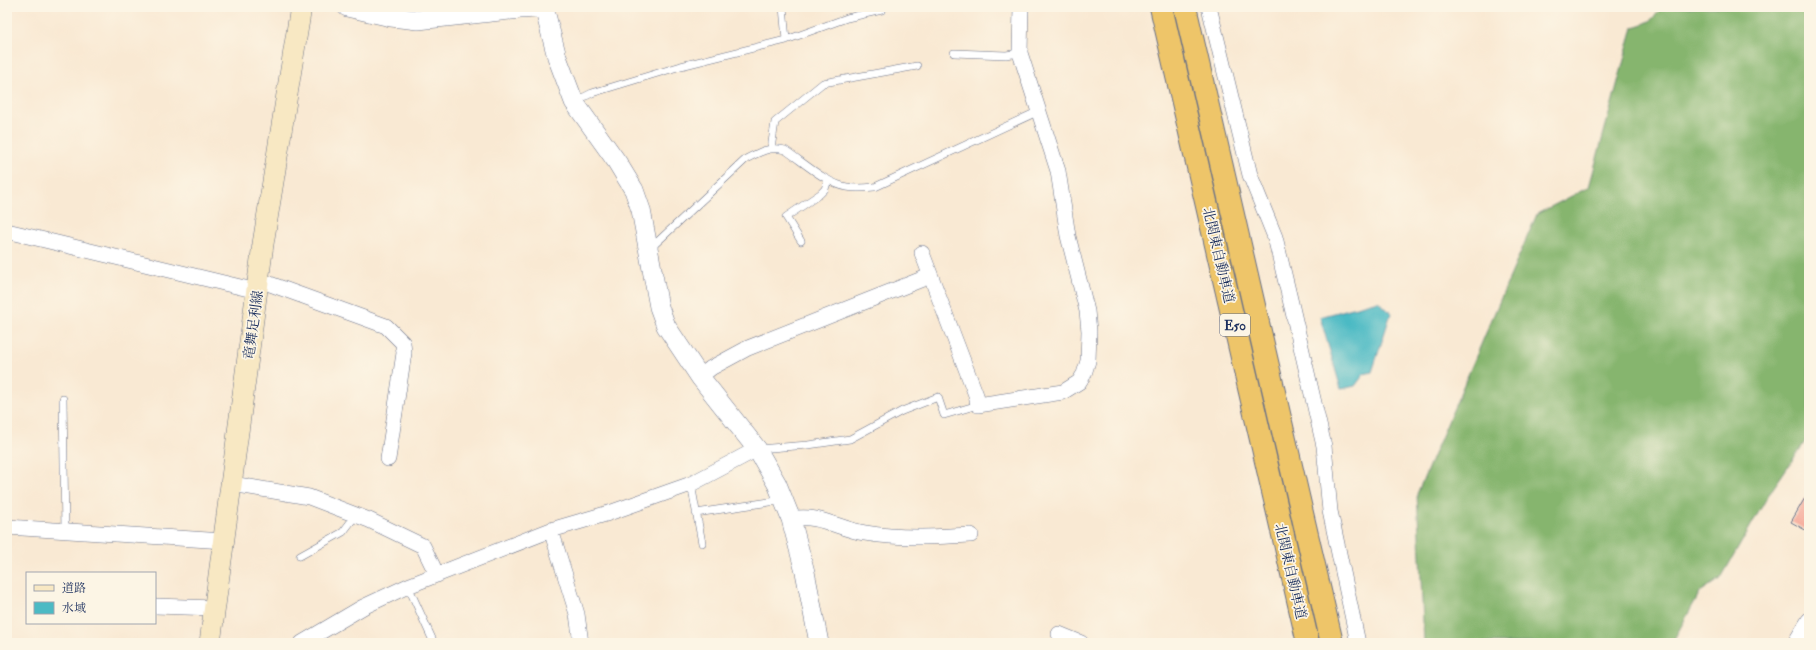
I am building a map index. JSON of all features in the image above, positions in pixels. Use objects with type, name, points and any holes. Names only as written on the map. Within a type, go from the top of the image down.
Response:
[{"type":"highway","name":"北関東自動車道","points":[[1161,7],[1308,643]]},
{"type":"highway","name":"北関東自動車道","points":[[1185,7],[1332,643]]},
{"type":"main road","name":"竜舞足利線","points":[[210,643],[258,286],[301,7]]},
{"type":"street","points":[[347,7],[391,18],[418,20],[520,9],[548,9],[557,57],[574,102],[617,162],[634,190],[641,210],[658,307],[674,338],[700,377],[757,449],[769,468],[784,500],[791,519],[805,572],[820,643]]},
{"type":"street","points":[[922,253],[976,395],[978,405],[1063,392],[1080,382],[1088,361],[1089,331],[1087,311],[1068,236],[1058,171],[1020,53],[1021,7]]},
{"type":"street","points":[[1209,7],[1250,176],[1275,237],[1288,291],[1324,446],[1331,517],[1358,643]]},
{"type":"street","points":[[7,231],[258,286],[386,326],[396,334],[403,343],[404,353],[388,459]]},
{"type":"street","points":[[700,377],[729,357],[761,342],[930,276]]},
{"type":"street","points":[[302,643],[363,607],[408,586],[551,530],[609,513],[691,484],[757,449]]},
{"type":"street","points":[[232,484],[309,497],[356,515],[423,546],[437,575]]},
{"type":"street","points":[[791,519],[801,517],[826,520],[862,533],[885,536],[914,538],[971,535]]},
{"type":"street","points":[[7,527],[224,541]]},
{"type":"street","points":[[551,530],[577,614],[580,643]]},
{"type":"street","points":[[156,606],[215,608]]},
{"type":"street","points":[[1795,643],[1809,620]]},
{"type":"street","points":[[1058,634],[1081,643]]},
{"type":"lane","points":[[783,7],[786,40]]},
{"type":"lane","points":[[574,102],[592,93],[681,66],[786,40],[847,18],[882,10],[884,7]]},
{"type":"lane","points":[[954,53],[1020,53]]},
{"type":"lane","points":[[771,149],[775,122],[823,83],[917,66]]},
{"type":"lane","points":[[648,247],[655,244],[746,159],[762,150],[778,148],[785,150],[828,180],[845,187],[858,189],[875,186],[1039,111]]},
{"type":"lane","points":[[801,241],[786,217],[820,194],[825,189],[828,180]]},
{"type":"lane","points":[[757,449],[808,445],[850,439],[902,411],[938,397],[944,415],[978,405]]},
{"type":"lane","points":[[63,400],[65,530]]},
{"type":"lane","points":[[691,484],[702,543]]},
{"type":"lane","points":[[696,513],[784,500]]},
{"type":"lane","points":[[300,556],[343,532],[349,527],[356,515]]},
{"type":"lane","points":[[408,586],[434,643]]},
{"type":"green space","points":[[1661,7],[1809,7],[1809,436],[1769,494],[1721,578],[1700,592],[1672,643],[1424,643],[1417,494],[1537,214],[1589,187],[1633,27],[1650,21]]},
{"type":"water","points":[[1378,301],[1391,313],[1372,372],[1364,374],[1355,386],[1341,389],[1320,317]]},
{"type":"building","points":[[1809,491],[1809,532],[1791,522]]}]
